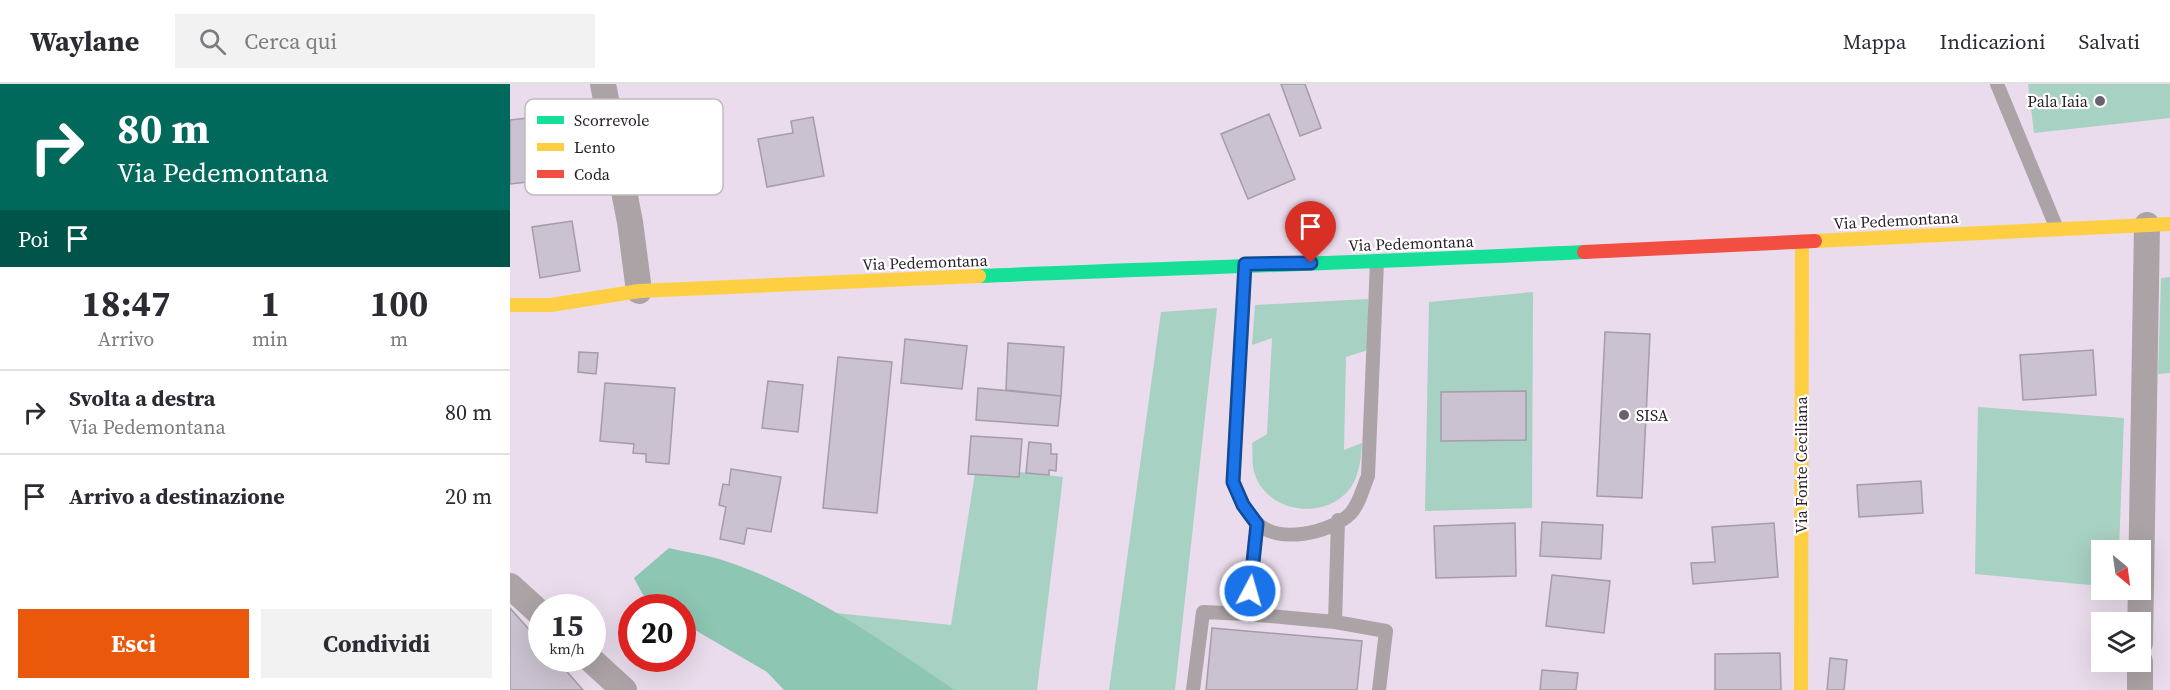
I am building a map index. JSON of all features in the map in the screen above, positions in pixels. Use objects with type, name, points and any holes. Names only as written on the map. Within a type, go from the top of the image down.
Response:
[{"type":"street","points":[[603,84],[606,99]]},
{"type":"street","points":[[625,195],[639,291]]},
{"type":"street","points":[[2141,612],[2158,225]]},
{"type":"street","name":"Via Pedemontana","points":[[510,305],[551,305],[639,291],[1245,264],[1377,262],[2158,225]]},
{"type":"street","name":"Via Fonte Ceciliana","points":[[1801,690],[1802,241]]},
{"type":"street","points":[[510,586],[528,602]]},
{"type":"street","points":[[604,672],[624,690]]},
{"type":"street","points":[[2140,672],[2140,690]]},
{"type":"lane","points":[[1997,84],[2057,229]]},
{"type":"lane","points":[[1245,264],[1233,482],[1243,505],[1257,524],[1279,534],[1303,535],[1327,528],[1350,514],[1368,477],[1377,262]]},
{"type":"lane","points":[[1335,622],[1338,520]]},
{"type":"lane","points":[[1247,614],[1257,524]]},
{"type":"lane","points":[[1193,690],[1203,612],[1335,622],[1386,632],[1379,690]]},
{"type":"green space","name":"Pala Iaia","points":[[2028,84],[2170,84],[2170,118],[2034,133]]},
{"type":"green space","points":[[2170,277],[2170,373],[2158,374],[2161,278]]},
{"type":"green space","points":[[1533,292],[1532,508],[1425,511],[1429,302]]},
{"type":"green space","points":[[1368,299],[1368,350],[1346,357],[1344,450],[1362,443],[1355,480],[1348,491],[1336,501],[1322,507],[1307,509],[1278,502],[1266,493],[1258,481],[1253,466],[1252,443],[1267,434],[1272,338],[1252,345],[1255,305]]},
{"type":"green space","points":[[1217,308],[1175,690],[1109,690],[1161,312]]},
{"type":"green space","points":[[1978,407],[2124,418],[2119,540],[2091,540],[2091,585],[1975,574]]},
{"type":"green space","points":[[976,467],[1063,477],[1037,690],[955,690],[836,613],[951,625]]},
{"type":"green space","points":[[669,548],[719,559],[751,570],[842,616],[955,690],[784,690],[767,672],[696,631],[696,594],[643,594],[634,578]]},
{"type":"building","points":[[1281,84],[1305,84],[1321,128],[1300,136]]},
{"type":"building","points":[[1269,114],[1295,179],[1248,199],[1221,134]]},
{"type":"building","points":[[813,117],[824,176],[767,187],[758,139],[793,133],[791,121]]},
{"type":"building","points":[[525,118],[525,182],[510,184],[510,120]]},
{"type":"building","points":[[572,221],[580,271],[540,278],[532,227]]},
{"type":"building","name":"SISA","points":[[1605,332],[1650,334],[1642,498],[1597,496]]},
{"type":"building","points":[[905,339],[967,346],[962,389],[901,383]]},
{"type":"building","points":[[1008,343],[1064,347],[1061,396],[1006,390]]},
{"type":"building","points":[[2093,350],[2096,395],[2023,400],[2020,355]]},
{"type":"building","points":[[579,352],[598,353],[596,374],[578,372]]},
{"type":"building","points":[[838,357],[892,362],[877,513],[823,508]]},
{"type":"building","points":[[768,381],[803,385],[798,432],[762,428]]},
{"type":"building","points":[[605,383],[675,388],[669,464],[646,462],[646,454],[633,453],[634,444],[600,441]]},
{"type":"building","points":[[978,388],[1061,396],[1058,426],[976,420]]},
{"type":"building","points":[[1526,391],[1526,440],[1441,441],[1441,392]]},
{"type":"building","points":[[971,436],[1022,439],[1019,477],[968,474]]},
{"type":"building","points":[[1029,442],[1051,444],[1051,454],[1057,454],[1056,471],[1049,470],[1049,475],[1026,473]]},
{"type":"building","points":[[731,469],[781,477],[771,532],[747,528],[744,544],[720,539],[726,507],[719,505],[723,484],[729,485]]},
{"type":"building","points":[[1921,481],[1923,513],[1859,517],[1857,485]]},
{"type":"building","points":[[1542,522],[1603,525],[1601,559],[1540,556]]},
{"type":"building","points":[[1515,523],[1516,576],[1436,578],[1434,526]]},
{"type":"building","points":[[1774,523],[1778,577],[1693,584],[1691,563],[1715,562],[1712,527]]},
{"type":"building","points":[[1552,575],[1610,581],[1604,633],[1546,626]]},
{"type":"building","points":[[510,608],[528,628],[528,672],[567,672],[583,690],[510,690]]},
{"type":"building","points":[[1212,628],[1362,641],[1357,690],[1206,690]]},
{"type":"building","points":[[1780,653],[1781,690],[1715,690],[1715,654]]},
{"type":"building","points":[[1830,658],[1847,660],[1844,690],[1827,690]]},
{"type":"building","points":[[1542,670],[1578,673],[1576,690],[1540,690]]},
{"type":"traffic: fast","points":[[979,276],[1584,252]]},
{"type":"traffic: slow","points":[[1815,241],[2170,224]]},
{"type":"traffic: slow","points":[[1801,690],[1802,241]]},
{"type":"traffic: slow","points":[[510,305],[551,305],[639,291],[979,276]]},
{"type":"traffic: jam","points":[[1584,252],[1815,241]]},
{"type":"place","name":"Pala Iaia","points":[[2100,101]]},
{"type":"place","name":"SISA","points":[[1624,415]]},
{"type":"route","points":[[1250,591],[1257,524],[1243,505],[1233,482],[1245,264],[1311,263]]}]
